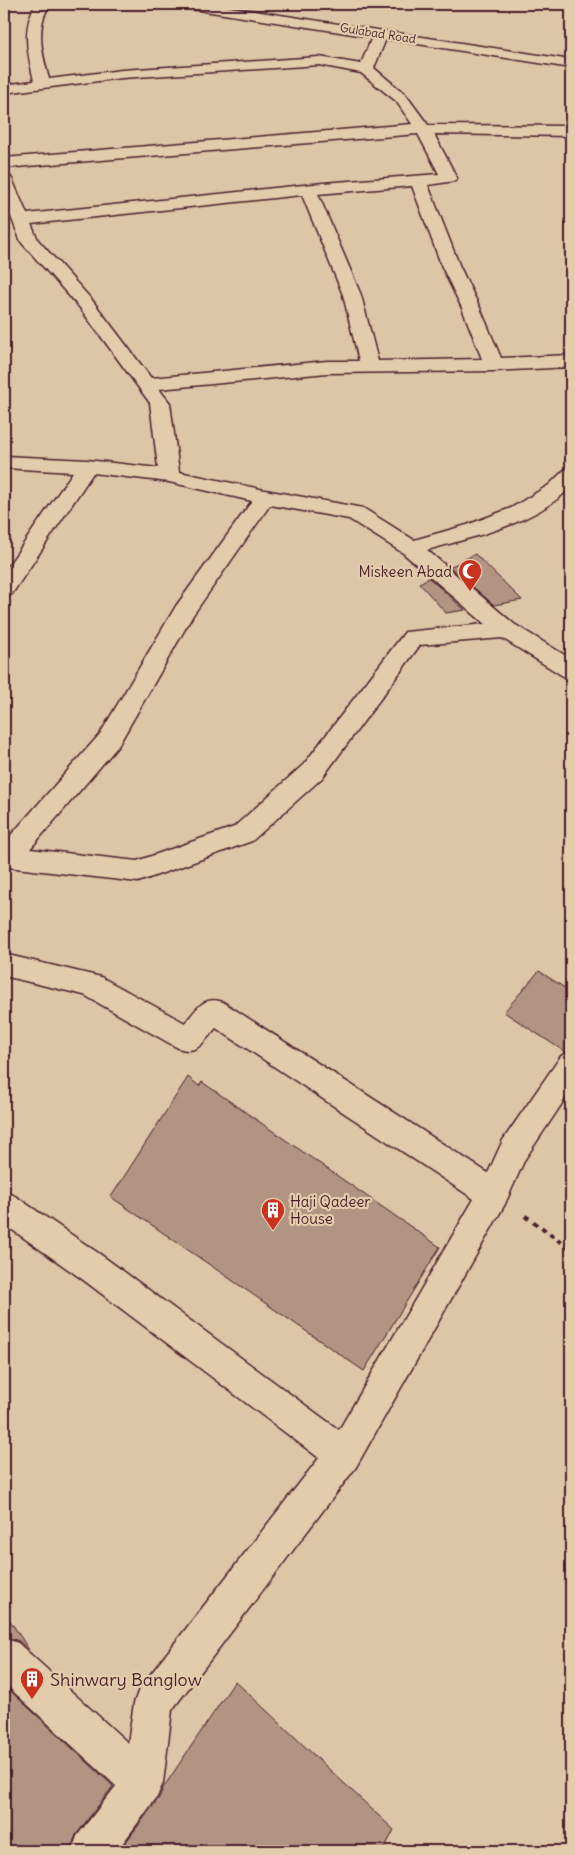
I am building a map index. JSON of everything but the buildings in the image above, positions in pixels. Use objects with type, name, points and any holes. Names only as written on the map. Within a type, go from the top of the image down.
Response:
[{"type":"street","points":[[43,4],[36,12],[33,46],[43,85]]},
{"type":"street","name":"Gulabad Road","points":[[185,4],[240,8],[571,64]]},
{"type":"street","points":[[366,69],[381,33]]},
{"type":"street","points":[[4,89],[122,74],[319,61],[366,69],[401,98],[424,130],[449,178],[308,190],[22,220]]},
{"type":"street","points":[[4,163],[407,129],[571,131]]},
{"type":"street","points":[[4,179],[30,242],[86,304],[160,402],[169,476]]},
{"type":"street","points":[[418,180],[451,267],[471,308],[494,365]]},
{"type":"street","points":[[308,190],[352,296],[370,366]]},
{"type":"street","points":[[146,384],[327,367],[494,365],[571,361]]},
{"type":"street","points":[[4,462],[87,466],[169,476],[265,497],[355,513],[411,548],[506,630],[571,670]]},
{"type":"street","points":[[4,589],[87,466]]},
{"type":"street","points":[[411,548],[506,520],[561,488],[571,476]]},
{"type":"street","points":[[5,856],[109,740],[184,611],[265,497]]},
{"type":"street","points":[[5,856],[138,872],[242,834],[313,771],[413,638],[506,630]]},
{"type":"street","points":[[4,965],[92,985],[188,1039],[213,1011],[494,1194]]},
{"type":"street","points":[[92,1851],[142,1783],[153,1703],[344,1455],[494,1194],[514,1150],[571,1065]]},
{"type":"street","points":[[4,1206],[101,1274],[344,1455]]},
{"type":"street","points":[[4,1657],[142,1783]]},
{"type":"path","points":[[494,1194],[571,1249]]},
{"type":"place","name":"Miskeen Abad","points":[[470,592]]},
{"type":"place","name":"Haji Qadeer House","points":[[273,1231]]},
{"type":"place","name":"Shinwary Banglow","points":[[32,1700]]}]
